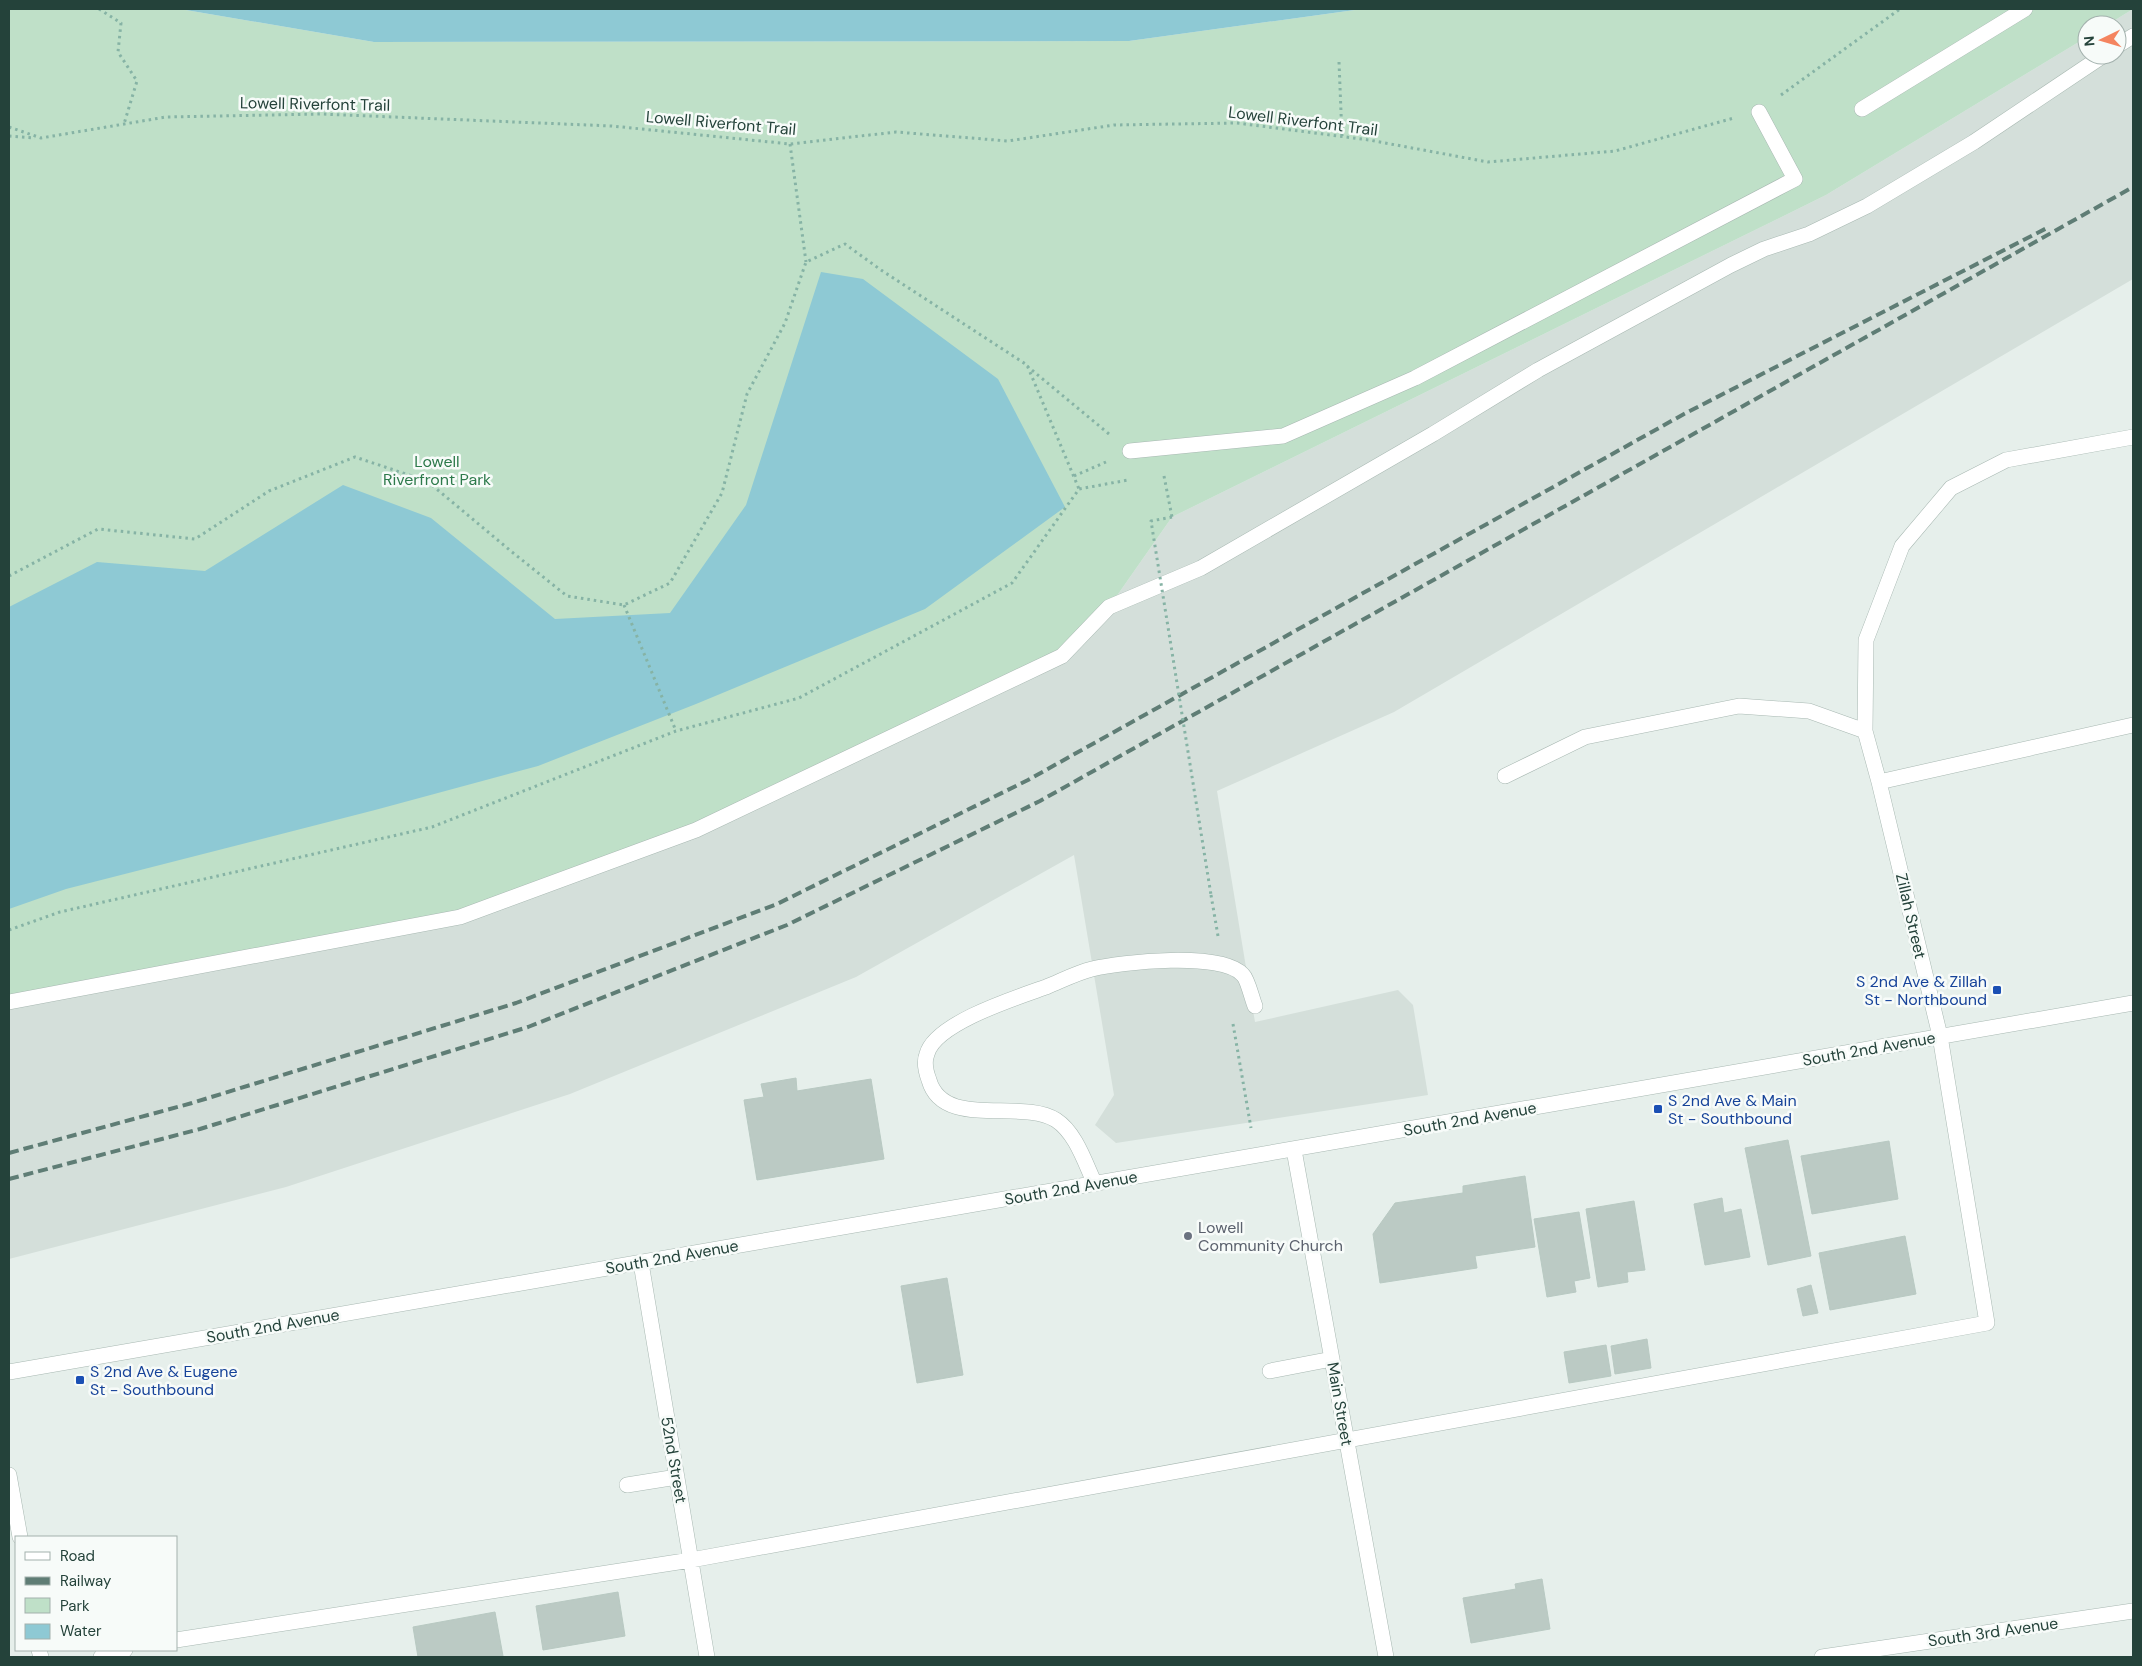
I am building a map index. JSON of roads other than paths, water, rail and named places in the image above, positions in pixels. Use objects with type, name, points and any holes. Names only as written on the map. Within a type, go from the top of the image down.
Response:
[{"type":"street","points":[[1862,109],[2025,9]]},
{"type":"street","points":[[9,1002],[460,917],[696,830],[1062,656],[1109,607],[1201,568],[1433,434],[1538,370],[1731,265],[1764,250],[1809,234],[1867,206],[1974,142],[2089,65]]},
{"type":"street","points":[[1130,451],[1283,436],[1415,378],[1795,179],[1758,112]]},
{"type":"street","name":"Zillah Street","points":[[1346,1439],[1987,1323],[1940,1036],[1865,731],[1866,640],[1902,546],[1951,488],[2006,460],[2133,437]]},
{"type":"street","points":[[1505,776],[1584,737],[1739,706],[1809,711],[1865,731]]},
{"type":"street","points":[[1879,782],[2133,725]]},
{"type":"street","points":[[1095,1184],[1072,1136],[1057,1121],[1043,1114],[964,1108],[947,1104],[932,1092],[926,1072],[927,1053],[939,1036],[982,1011],[1090,970],[1135,962],[1222,963],[1243,975],[1255,1006]]},
{"type":"street","name":"South 2nd Avenue","points":[[9,1372],[2133,1003]]},
{"type":"street","name":"Main Street","points":[[1294,1150],[1386,1657]]},
{"type":"street","name":"52nd Street","points":[[641,1263],[707,1657]]},
{"type":"street","points":[[1270,1371],[1332,1359]]},
{"type":"street","points":[[178,1640],[691,1560],[1346,1439]]},
{"type":"street","points":[[9,1475],[20,1536]]},
{"type":"street","points":[[626,1485],[677,1477]]},
{"type":"street","name":"South 3rd Avenue","points":[[1822,1657],[2133,1611]]},
{"type":"street","points":[[101,1657],[122,1651]]},
{"type":"water","points":[[180,9],[1362,9],[1129,41],[374,42]]},
{"type":"water","points":[[821,272],[863,279],[998,379],[1065,507],[925,609],[696,704],[538,766],[66,889],[9,909],[9,607],[97,562],[205,571],[343,485],[431,518],[555,619],[670,613],[746,505]]},
{"type":"railway","points":[[9,1179],[200,1129],[528,1027],[787,925],[1040,801],[2133,187]]},
{"type":"railway","points":[[9,1153],[192,1103],[516,1003],[777,904],[1028,780],[1684,414],[2047,228]]},
{"type":"place","name":"S 2nd Ave & Zillah St - Northbound","points":[[1997,990]]},
{"type":"place","name":"S 2nd Ave & Main St - Southbound","points":[[1658,1109]]},
{"type":"place","name":"Lowell Community Church","points":[[1188,1236]]},
{"type":"place","name":"S 2nd Ave & Eugene St - Southbound","points":[[80,1380]]},
{"type":"park label","name":"Lowell Riverfront Park","points":[[437,470]]}]
